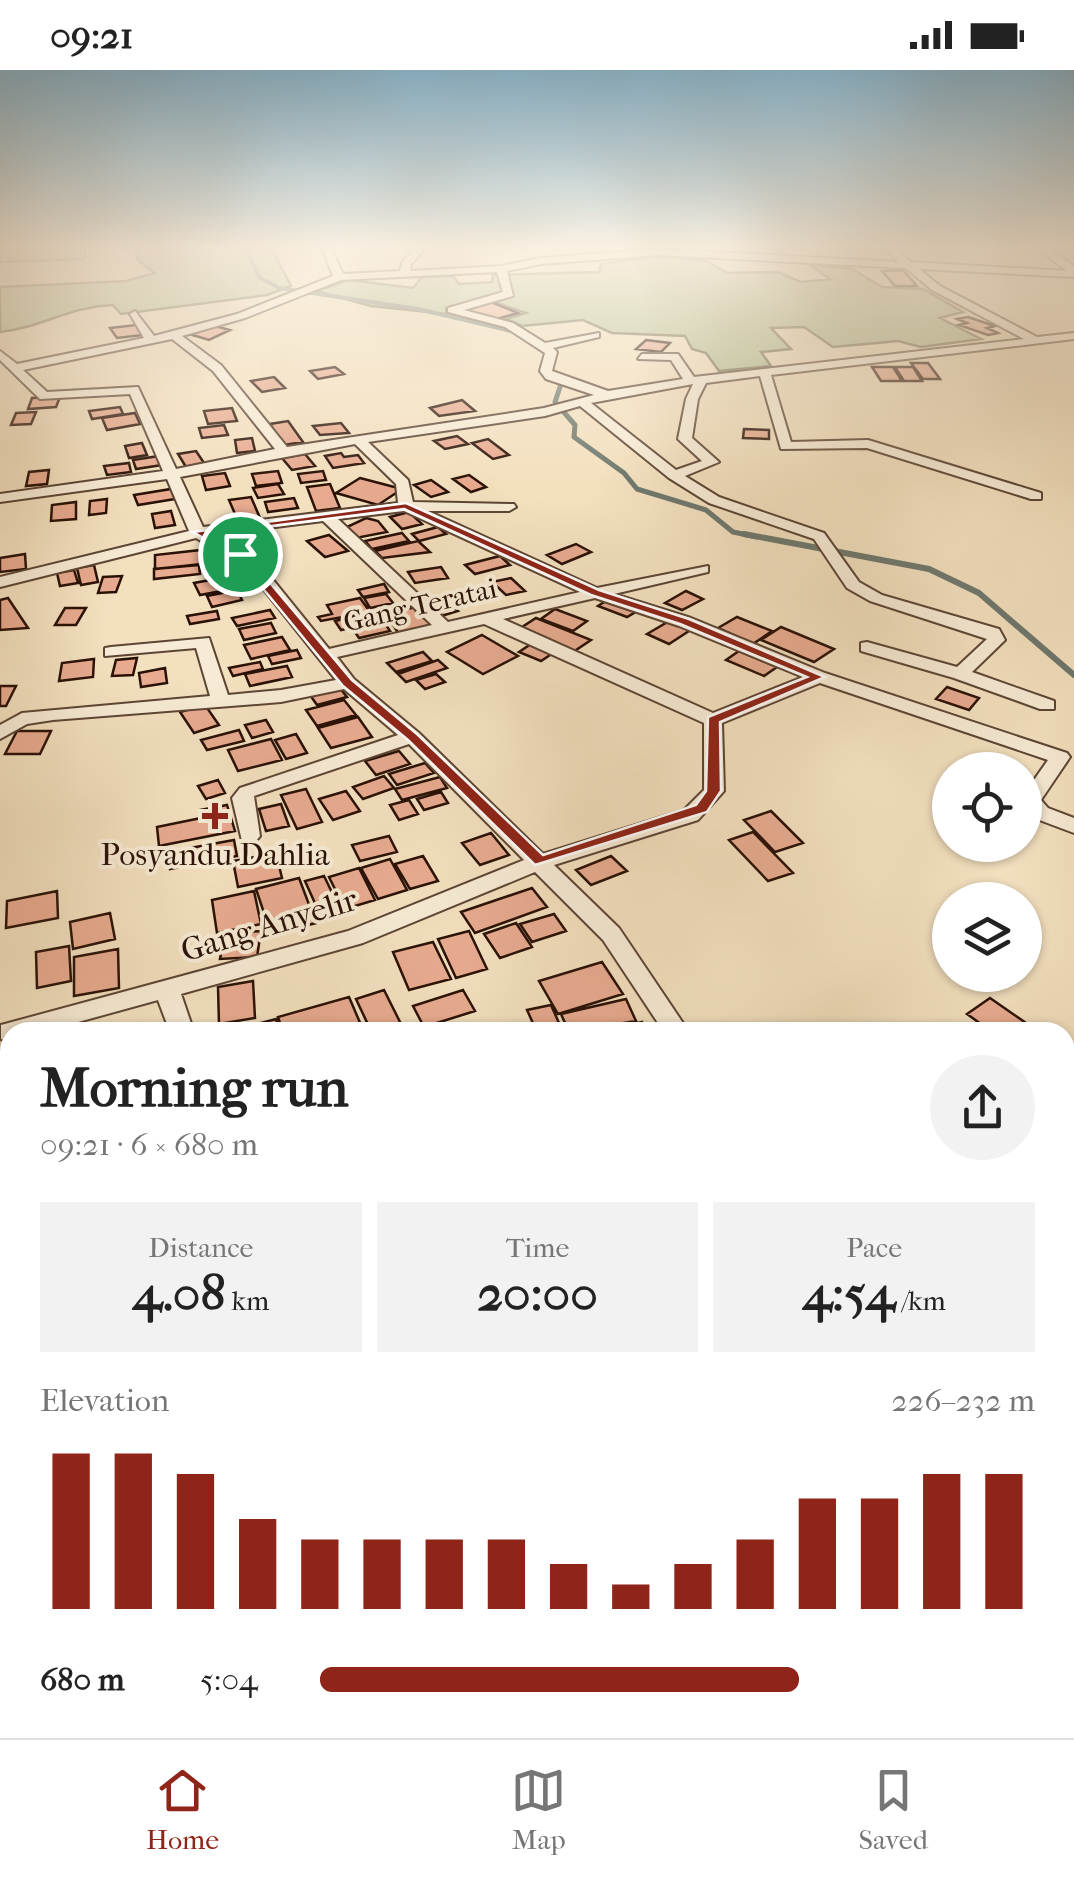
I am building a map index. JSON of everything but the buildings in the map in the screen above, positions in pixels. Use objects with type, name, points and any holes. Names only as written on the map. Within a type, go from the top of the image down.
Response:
[{"type":"street","points":[[143,326],[152,340]]},
{"type":"street","points":[[19,367],[207,326]]},
{"type":"street","points":[[510,326],[551,354],[547,374],[607,395]]},
{"type":"street","points":[[1005,326],[1034,340]]},
{"type":"street","points":[[174,335],[218,368],[284,452]]},
{"type":"street","points":[[544,346],[595,335]]},
{"type":"street","points":[[0,498],[174,474],[284,452],[546,412],[607,395],[696,380],[1074,336]]},
{"type":"street","points":[[0,354],[19,367],[44,396],[134,390],[198,532],[251,562],[348,683],[412,737],[611,934],[669,1022]]},
{"type":"street","points":[[642,358],[674,356],[696,380]]},
{"type":"street","points":[[764,370],[786,446],[868,444],[1036,496]]},
{"type":"street","points":[[674,475],[712,462],[685,439],[696,380]]},
{"type":"street","points":[[576,406],[714,500],[819,536],[853,585],[876,598],[993,633],[996,640],[960,674]]},
{"type":"street","points":[[358,440],[403,483],[406,506]]},
{"type":"street","points":[[406,506],[595,593],[685,622],[818,677],[1067,760],[1030,800],[1041,813],[1074,826]]},
{"type":"street","points":[[0,582],[198,532],[406,506],[509,507]]},
{"type":"street","points":[[327,517],[445,628]]},
{"type":"street","name":"Gang Teratai","points":[[324,654],[702,569]]},
{"type":"street","points":[[488,618],[713,720],[818,677]]},
{"type":"street","points":[[111,652],[203,642],[220,701]]},
{"type":"street","points":[[868,647],[1047,705]]},
{"type":"street","points":[[0,733],[22,719],[53,714],[281,696],[348,683]]},
{"type":"street","name":"Gang Anyelir","points":[[47,1022],[355,937],[540,862],[701,808],[714,791],[713,720]]},
{"type":"street","points":[[249,836],[242,798],[247,792],[412,737]]},
{"type":"street","points":[[167,990],[178,1022]]},
{"type":"green space","points":[[0,326],[30,326],[30,326],[0,332]]},
{"type":"green space","points":[[596,326],[955,326],[981,339],[921,347],[898,341],[833,347],[804,327],[771,328],[791,349],[761,352],[771,366],[719,371],[706,353],[692,349],[685,336],[612,333]]},
{"type":"waterway","points":[[490,326],[516,332]]},
{"type":"waterway","points":[[547,363],[540,371],[548,376]]},
{"type":"waterway","points":[[544,374],[561,384],[555,402],[575,425],[574,437],[624,473],[637,489],[706,510],[733,532],[757,537]]},
{"type":"waterway","points":[[744,534],[929,569],[979,593],[1074,675]]},
{"type":"place","name":"Posyandu Dahlia","points":[[215,816]]},
{"type":"route","points":[[406,506],[595,593],[685,622],[818,677],[713,720],[710,724],[714,791],[708,802],[691,815],[540,862],[412,737],[348,683],[251,562],[240,554],[198,532],[271,526],[406,506]]}]
